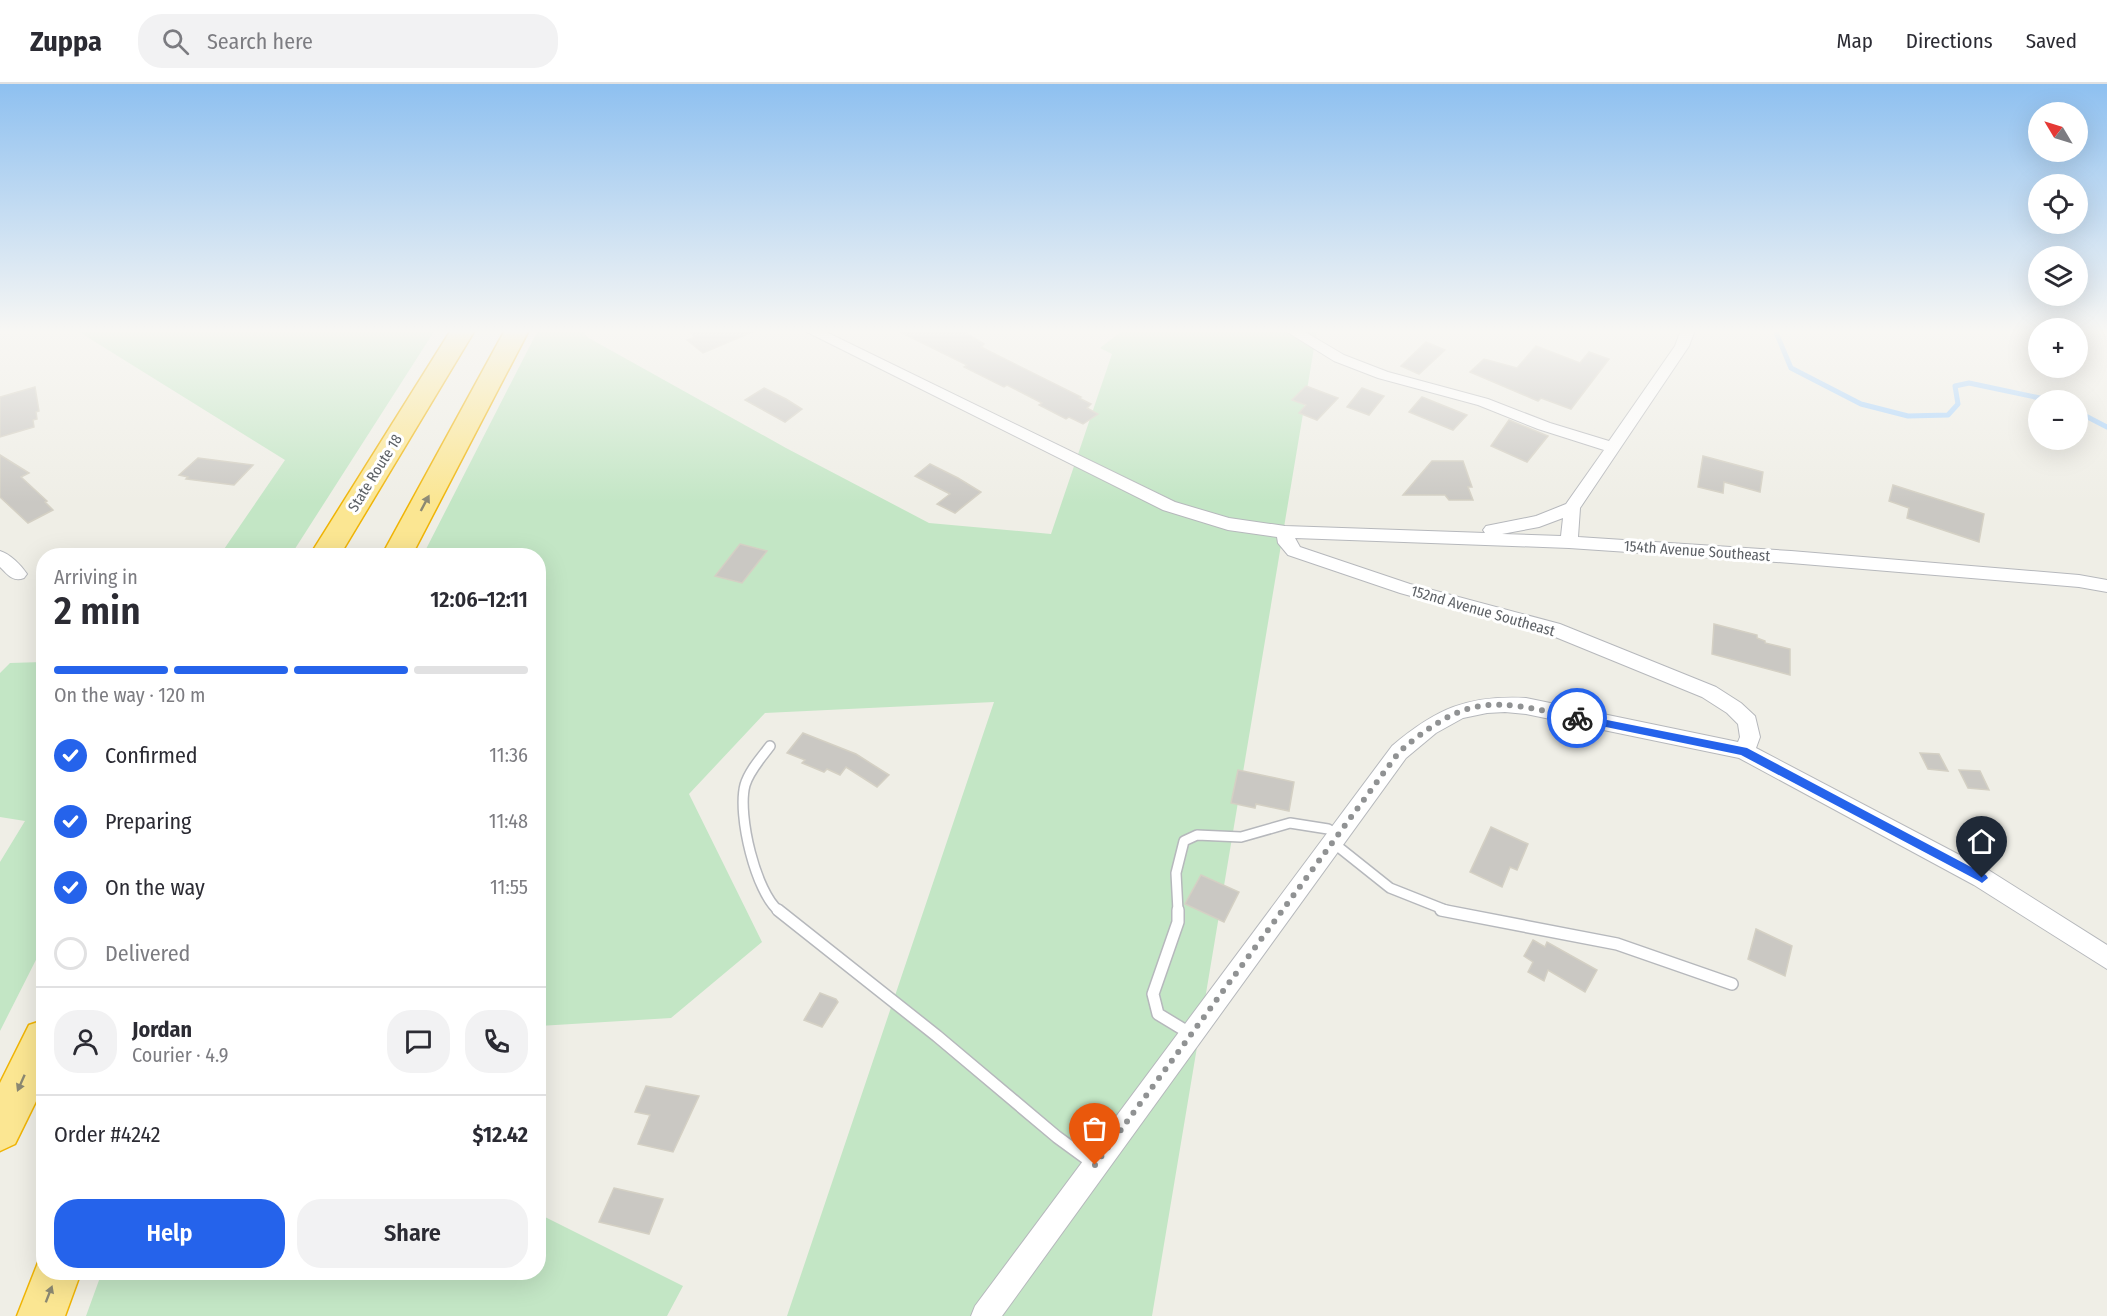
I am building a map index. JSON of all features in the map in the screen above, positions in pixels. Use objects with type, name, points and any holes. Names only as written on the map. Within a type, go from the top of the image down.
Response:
[{"type":"highway","name":"State Route 18","points":[[328,548],[427,387]]},
{"type":"highway","points":[[402,548],[487,387]]},
{"type":"highway","points":[[0,1129],[36,1055]]},
{"type":"highway","points":[[41,1316],[55,1280]]},
{"type":"street","points":[[927,387],[1169,506],[1228,524],[1285,531]]},
{"type":"street","points":[[1430,387],[1484,402],[1544,426],[1612,447]]},
{"type":"street","points":[[1569,542],[1572,508],[1653,387]]},
{"type":"street","points":[[1453,537],[1539,522],[1572,508]]},
{"type":"street","name":"154th Avenue Southeast","points":[[1285,531],[1569,542],[1849,561],[2079,581],[2107,586]]},
{"type":"street","name":"152nd Avenue Southeast","points":[[1285,531],[1287,543],[1294,551],[1406,589],[1553,629],[1709,692],[1734,708],[1748,721],[1750,737],[1744,751]]},
{"type":"street","points":[[0,557],[18,574]]},
{"type":"street","points":[[991,1314],[1095,1165],[1399,752],[1425,729],[1467,707],[1497,703],[1526,706],[1744,751],[1982,878],[2107,958]]},
{"type":"lane","points":[[770,746],[745,783],[741,801],[761,885],[770,904],[937,1036],[1057,1137],[1095,1165]]},
{"type":"lane","points":[[1191,1034],[1158,1014],[1153,994],[1178,922],[1176,873],[1184,841],[1197,835],[1241,837],[1290,823],[1328,829],[1334,838],[1390,888],[1441,910],[1617,944],[1732,984]]},
{"type":"green space","points":[[168,387],[398,387],[295,548],[225,548],[285,460]]},
{"type":"green space","points":[[509,387],[678,387],[786,448],[929,523],[1051,534],[1101,387],[1307,387],[1152,1316],[787,1316],[994,702],[765,713],[689,794],[762,942],[671,1018],[546,1026],[546,548],[427,548]]},
{"type":"green space","points":[[36,662],[36,960],[0,1031],[0,862],[25,821],[0,817],[0,673],[10,663]]},
{"type":"green space","points":[[546,1218],[683,1286],[667,1316],[86,1316],[99,1280],[546,1280]]},
{"type":"building","points":[[35,387],[39,411],[36,412],[37,419],[33,420],[34,427],[0,437],[0,397]]},
{"type":"building","points":[[1012,387],[1062,387],[1091,404],[1087,408],[1098,414],[1083,424],[1069,417],[1066,419],[1039,405],[1042,403]]},
{"type":"building","points":[[1305,387],[1338,398],[1317,420],[1299,413],[1306,405],[1292,400]]},
{"type":"building","points":[[1506,387],[1587,387],[1571,409],[1541,398],[1538,401]]},
{"type":"building","points":[[764,388],[802,409],[785,422],[745,400]]},
{"type":"building","points":[[1362,388],[1384,396],[1369,415],[1347,407]]},
{"type":"building","points":[[1422,397],[1467,415],[1453,430],[1409,412]]},
{"type":"building","points":[[1509,420],[1548,436],[1527,462],[1491,446]]},
{"type":"building","points":[[0,455],[29,473],[21,477],[47,501],[45,502],[53,510],[28,523],[0,497]]},
{"type":"building","points":[[1703,456],[1763,472],[1760,492],[1724,482],[1723,493],[1698,487]]},
{"type":"building","points":[[198,458],[253,465],[234,485],[186,479],[188,477],[179,475]]},
{"type":"building","points":[[1432,461],[1463,461],[1472,487],[1468,487],[1473,500],[1449,500],[1445,495],[1403,495]]},
{"type":"building","points":[[930,464],[981,492],[955,513],[937,504],[950,494],[915,476]]},
{"type":"building","points":[[1893,485],[1984,514],[1979,542],[1907,518],[1909,508],[1889,501]]},
{"type":"building","points":[[740,544],[767,551],[742,583],[715,576]]},
{"type":"building","points":[[1714,624],[1757,635],[1757,638],[1765,643],[1790,649],[1790,675],[1712,654]]},
{"type":"building","points":[[803,733],[856,754],[889,775],[877,787],[846,767],[840,775],[827,769],[824,772],[802,763],[805,760],[787,753]]},
{"type":"building","points":[[1920,753],[1939,754],[1948,771],[1928,769]]},
{"type":"building","points":[[1238,770],[1294,782],[1289,811],[1256,804],[1255,808],[1231,803]]},
{"type":"building","points":[[1959,770],[1980,771],[1989,790],[1968,788]]},
{"type":"building","points":[[1491,827],[1528,844],[1517,870],[1510,867],[1502,887],[1470,872]]},
{"type":"building","points":[[1201,875],[1239,892],[1224,922],[1185,904]]},
{"type":"building","points":[[1756,929],[1792,946],[1785,976],[1748,959]]},
{"type":"building","points":[[1533,940],[1545,947],[1547,942],[1597,970],[1585,992],[1548,970],[1544,981],[1528,972],[1533,962],[1524,956]]},
{"type":"building","points":[[820,993],[838,1002],[822,1027],[804,1020]]},
{"type":"building","points":[[646,1086],[699,1096],[673,1152],[638,1144],[650,1115],[635,1112]]},
{"type":"building","points":[[614,1188],[663,1199],[649,1234],[599,1222]]},
{"type":"waterway","points":[[1829,387],[1861,404],[1908,416],[1948,415],[1958,404],[1955,387]]},
{"type":"waterway","points":[[1990,387],[2028,396]]},
{"type":"waterway","points":[[2088,417],[2107,427]]},
{"type":"way so far","points":[[1095,1165],[1320,856],[1399,752],[1425,729],[1467,707],[1497,703],[1526,706],[1577,718]]},
{"type":"route","points":[[1577,718],[1744,751],[1982,878]]}]
